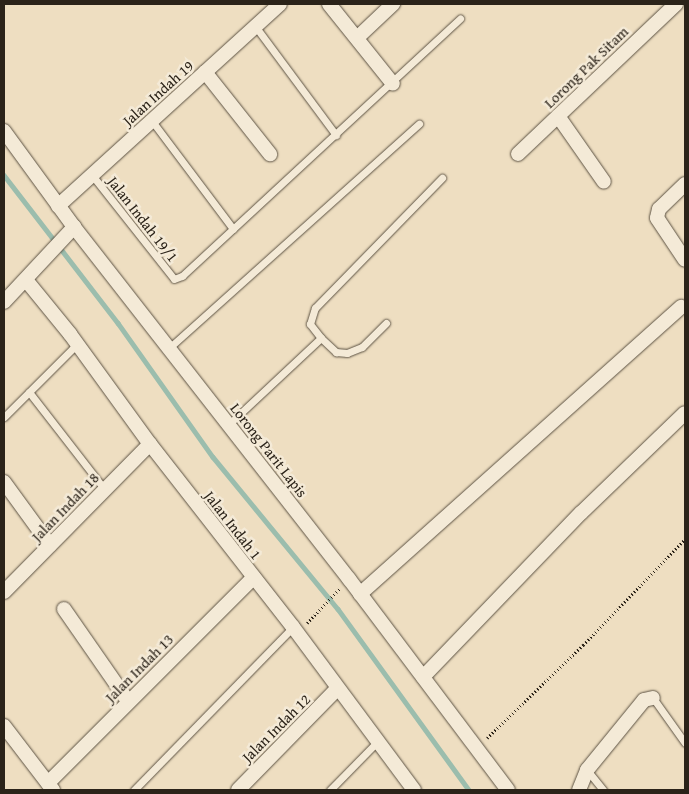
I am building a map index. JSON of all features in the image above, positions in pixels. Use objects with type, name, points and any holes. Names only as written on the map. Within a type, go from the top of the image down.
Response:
[{"type":"street","name":"Jalan Indah 19","points":[[58,206],[280,4]]},
{"type":"street","points":[[329,4],[393,84]]},
{"type":"street","points":[[357,38],[393,4]]},
{"type":"street","name":"Lorong Pak Sitam","points":[[518,154],[676,4]]},
{"type":"street","points":[[205,72],[270,154]]},
{"type":"street","points":[[558,116],[604,182]]},
{"type":"street","name":"Lorong Parit Lapis","points":[[4,131],[74,227],[229,424],[508,790]]},
{"type":"street","points":[[685,184],[659,209],[657,218],[685,260]]},
{"type":"street","points":[[4,302],[74,227]]},
{"type":"street","name":"Jalan Indah 1","points":[[26,280],[77,344],[150,444],[295,630],[337,690],[414,790]]},
{"type":"street","points":[[360,594],[681,308]]},
{"type":"street","points":[[423,677],[580,513],[685,413]]},
{"type":"street","name":"Jalan Indah 18","points":[[4,592],[150,444]]},
{"type":"street","points":[[4,482],[50,545]]},
{"type":"street","name":"Jalan Indah 13","points":[[51,787],[128,701],[254,577]]},
{"type":"street","points":[[64,609],[128,701]]},
{"type":"street","name":"Jalan Indah 12","points":[[238,790],[337,690]]},
{"type":"street","points":[[578,790],[587,770],[644,700],[653,698]]},
{"type":"street","points":[[4,726],[51,787]]},
{"type":"lane","points":[[152,121],[233,229],[393,84],[460,19]]},
{"type":"lane","points":[[255,26],[336,135]]},
{"type":"lane","points":[[169,348],[419,124]]},
{"type":"lane","name":"Jalan Indah 19/1","points":[[92,175],[174,279],[182,276],[233,229]]},
{"type":"lane","points":[[386,323],[362,347],[347,353],[336,352],[310,324],[315,308],[442,178]]},
{"type":"lane","points":[[229,424],[321,338]]},
{"type":"lane","points":[[4,417],[77,344]]},
{"type":"lane","points":[[28,392],[105,490]]},
{"type":"lane","points":[[134,790],[295,630]]},
{"type":"lane","points":[[653,698],[685,743]]},
{"type":"lane","points":[[330,790],[377,742]]},
{"type":"lane","points":[[587,770],[603,790]]},
{"type":"path","points":[[475,749],[583,645],[685,539]]},
{"type":"path","points":[[295,630],[320,610],[334,594]]},
{"type":"waterway","points":[[4,175],[118,323],[213,457],[338,609],[469,790]]}]
